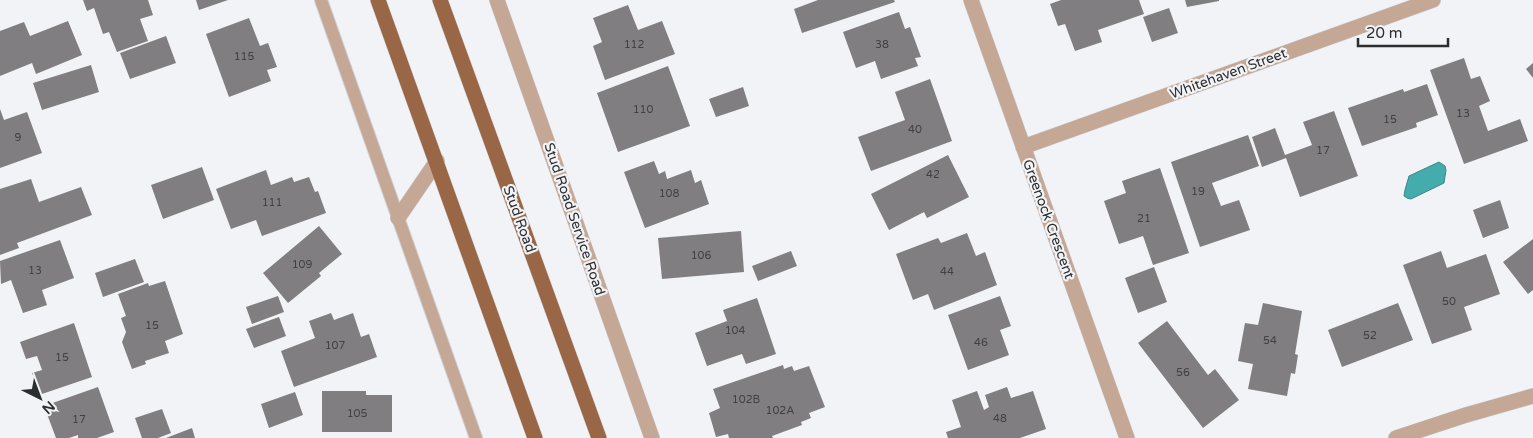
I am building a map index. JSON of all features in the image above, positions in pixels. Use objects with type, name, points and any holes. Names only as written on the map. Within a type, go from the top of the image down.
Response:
[{"type":"main road","points":[[378,0],[535,438]]},
{"type":"main road","name":"Stud Road","points":[[440,0],[599,438]]},
{"type":"street","name":"Stud Road Service Road","points":[[498,0],[652,438]]},
{"type":"street","name":"Greenock Crescent","points":[[971,0],[1127,438]]},
{"type":"street","name":"Whitehaven Street","points":[[1023,148],[1433,0]]},
{"type":"street","points":[[398,218],[437,161]]},
{"type":"street","points":[[1396,438],[1533,396]]},
{"type":"lane","points":[[321,0],[476,438]]},
{"type":"water","points":[[1439,162],[1445,166],[1446,170],[1444,183],[1411,199],[1404,196],[1409,176]]},
{"type":"building","points":[[83,0],[148,0],[153,15],[140,19],[148,41],[117,52],[109,32],[103,34],[94,8],[87,11]]},
{"type":"building","points":[[196,0],[228,0],[199,10]]},
{"type":"building","points":[[818,0],[894,0],[895,2],[802,33],[794,9]]},
{"type":"building","points":[[1061,0],[1139,0],[1144,14],[1098,30],[1102,42],[1075,51],[1065,24],[1058,26],[1050,4]]},
{"type":"building","points":[[1185,0],[1219,0],[1219,1],[1187,7]]},
{"type":"building","points":[[628,5],[638,30],[662,21],[675,54],[605,80],[593,46],[602,42],[593,18]]},
{"type":"building","points":[[1169,8],[1178,33],[1152,42],[1143,17]]},
{"type":"building","points":[[899,12],[905,29],[910,27],[921,57],[915,58],[918,66],[881,79],[875,61],[856,68],[843,32]]},
{"type":"building","points":[[249,18],[260,46],[268,43],[277,67],[267,70],[271,81],[229,97],[206,34]]},
{"type":"building","points":[[68,21],[82,55],[36,74],[32,63],[0,76],[0,31],[24,22],[30,36]]},
{"type":"building","points":[[166,36],[176,63],[130,79],[120,53]]},
{"type":"building","points":[[1464,58],[1471,79],[1480,76],[1490,101],[1479,106],[1488,131],[1520,119],[1528,141],[1464,164],[1430,70]]},
{"type":"building","points":[[1533,63],[1533,78],[1526,69]]},
{"type":"building","points":[[91,65],[99,92],[42,110],[33,83]]},
{"type":"building","points":[[668,66],[690,126],[618,152],[597,93]]},
{"type":"building","points":[[930,79],[952,141],[871,171],[858,137],[905,120],[895,92]]},
{"type":"building","points":[[1427,84],[1438,115],[1416,123],[1417,127],[1362,146],[1348,108],[1403,89],[1404,92]]},
{"type":"building","points":[[743,87],[749,106],[716,117],[709,99]]},
{"type":"building","points":[[0,109],[4,120],[27,112],[42,153],[0,168]]},
{"type":"building","points":[[1334,111],[1358,176],[1300,197],[1286,158],[1262,167],[1252,137],[1275,128],[1285,155],[1312,145],[1303,122]]},
{"type":"building","points":[[1248,135],[1259,166],[1212,183],[1221,206],[1239,200],[1250,230],[1200,247],[1171,162]]},
{"type":"building","points":[[948,155],[969,197],[927,218],[924,212],[889,230],[871,194]]},
{"type":"building","points":[[654,161],[659,174],[665,171],[667,179],[691,170],[695,183],[701,180],[709,204],[645,228],[624,172]]},
{"type":"building","points":[[202,167],[214,200],[163,219],[151,185]]},
{"type":"building","points":[[1160,168],[1189,253],[1153,265],[1143,236],[1119,244],[1104,201],[1126,193],[1122,181]]},
{"type":"building","points":[[266,170],[271,185],[292,177],[294,182],[309,177],[315,192],[318,191],[326,213],[262,236],[256,220],[231,229],[216,189]]},
{"type":"building","points":[[31,179],[39,202],[81,187],[92,215],[17,243],[19,248],[0,255],[0,189]]},
{"type":"building","points":[[1500,200],[1509,228],[1483,238],[1473,210]]},
{"type":"building","points":[[319,226],[342,254],[319,273],[321,276],[288,303],[263,273]]},
{"type":"building","points":[[741,231],[744,272],[662,279],[658,238]]},
{"type":"building","points":[[967,233],[976,256],[985,252],[997,285],[934,310],[928,294],[913,300],[896,254],[938,238],[941,243]]},
{"type":"building","points":[[1533,239],[1533,290],[1528,294],[1503,262]]},
{"type":"building","points":[[60,240],[74,278],[42,290],[47,305],[23,313],[11,280],[1,284],[0,261]]},
{"type":"building","points":[[791,251],[797,266],[758,281],[752,266]]},
{"type":"building","points":[[1441,251],[1447,268],[1486,254],[1500,294],[1464,307],[1472,330],[1432,344],[1403,265]]},
{"type":"building","points":[[135,259],[144,282],[103,297],[95,273]]},
{"type":"building","points":[[1154,267],[1167,302],[1138,313],[1125,278]]},
{"type":"building","points":[[165,281],[183,334],[165,341],[169,353],[145,361],[146,364],[132,369],[122,342],[126,332],[121,318],[126,316],[118,294],[148,283],[149,286]]},
{"type":"building","points":[[278,296],[284,312],[252,324],[246,307]]},
{"type":"building","points":[[1000,296],[1011,326],[1000,330],[1009,355],[968,370],[948,315]]},
{"type":"building","points":[[757,298],[776,354],[746,364],[742,354],[707,366],[695,333],[727,321],[723,310]]},
{"type":"building","points":[[1263,303],[1302,311],[1295,354],[1298,355],[1295,374],[1291,373],[1287,396],[1248,389],[1253,364],[1238,361],[1245,323],[1258,325]]},
{"type":"building","points":[[1398,303],[1413,340],[1342,367],[1328,330]]},
{"type":"building","points":[[331,313],[334,320],[353,313],[361,337],[369,334],[377,357],[294,387],[281,351],[315,338],[309,321]]},
{"type":"building","points":[[279,317],[286,336],[254,348],[246,329]]},
{"type":"building","points":[[1167,321],[1208,375],[1215,369],[1239,400],[1203,428],[1138,343]]},
{"type":"building","points":[[74,323],[92,377],[39,395],[32,373],[42,370],[37,356],[26,359],[20,342]]},
{"type":"building","points":[[783,365],[784,369],[792,366],[794,371],[809,366],[825,407],[809,413],[811,418],[801,422],[802,425],[772,436],[773,438],[729,438],[728,434],[716,437],[709,413],[720,408],[713,389]]},
{"type":"building","points":[[98,387],[114,432],[97,438],[78,438],[78,435],[69,438],[56,438],[44,406]]},
{"type":"building","points":[[1007,387],[1011,398],[1033,391],[1046,429],[1020,438],[948,438],[946,432],[961,427],[952,400],[977,391],[984,410],[989,407],[985,395]]},
{"type":"building","points":[[322,391],[366,391],[366,395],[392,395],[392,432],[322,432]]},
{"type":"building","points":[[295,392],[303,415],[269,428],[261,404]]},
{"type":"building","points":[[162,409],[171,433],[158,438],[142,438],[135,418]]},
{"type":"building","points":[[192,428],[195,438],[166,438]]}]
